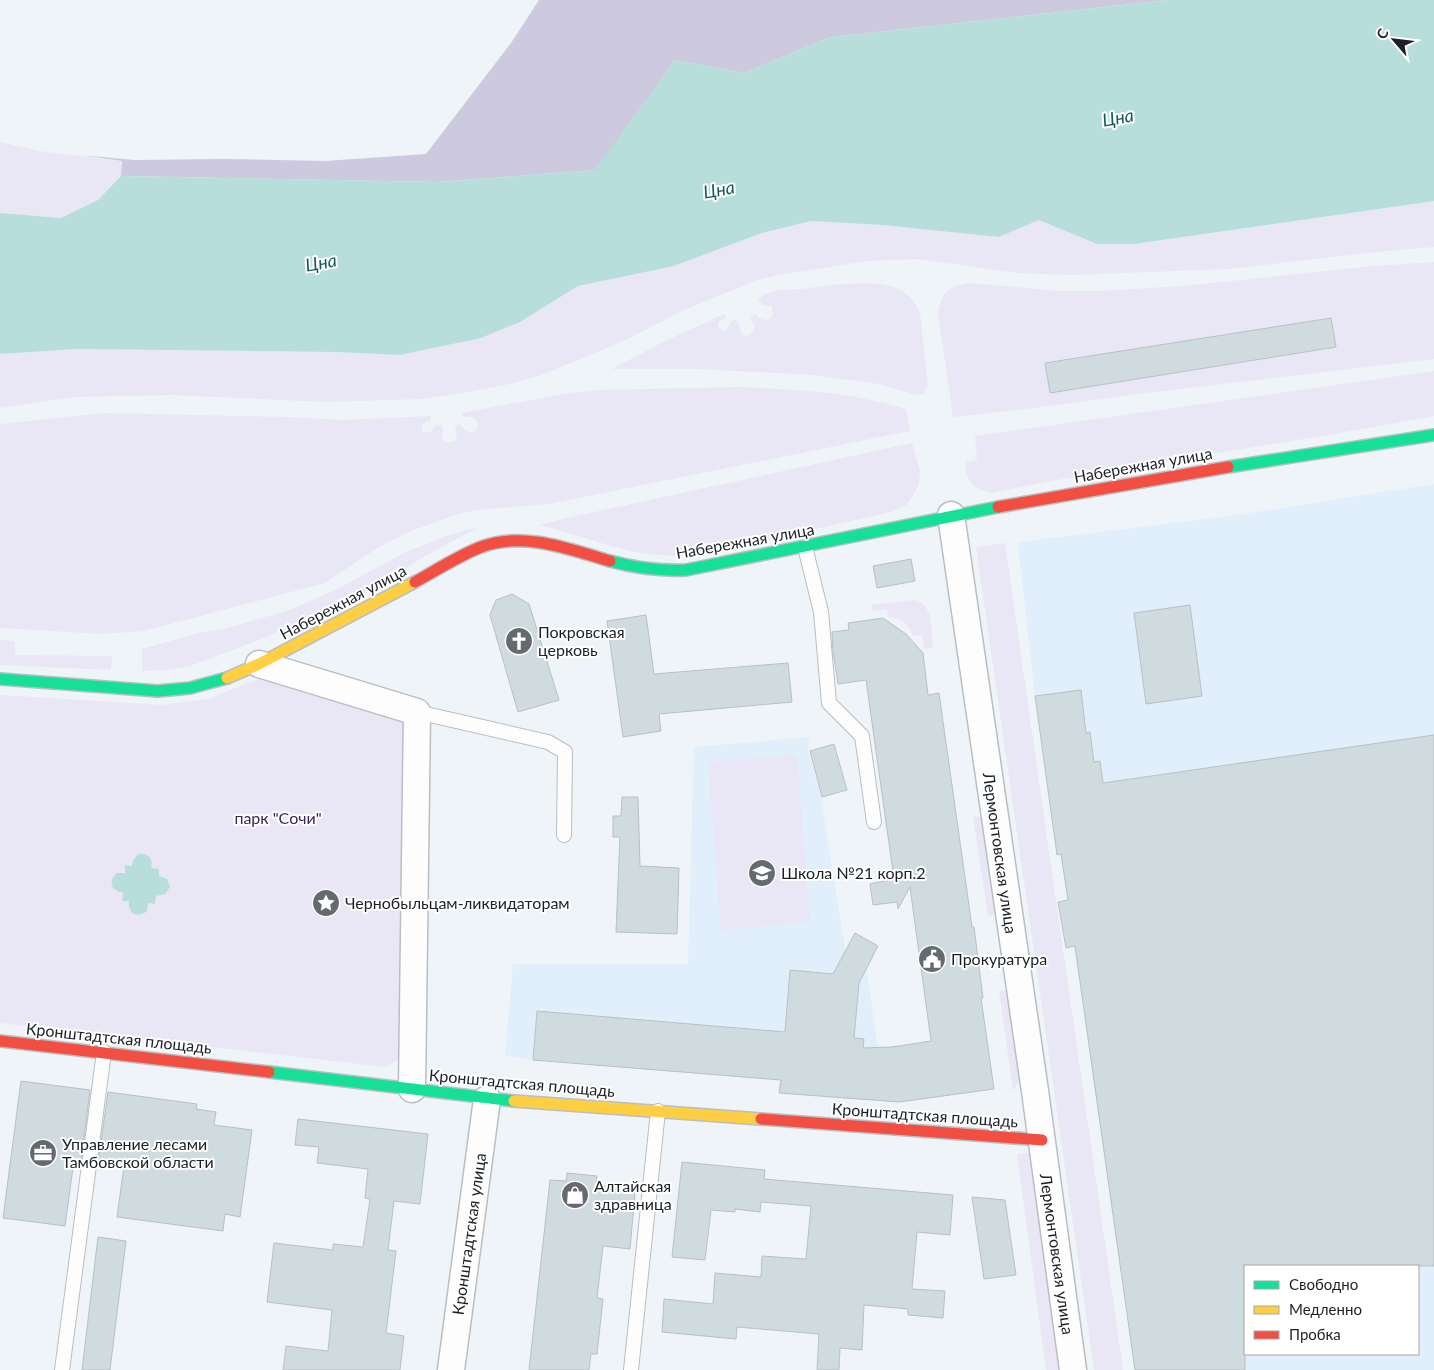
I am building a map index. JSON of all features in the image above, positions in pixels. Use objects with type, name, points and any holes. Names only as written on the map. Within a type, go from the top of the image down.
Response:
[{"type":"street","name":"Набережная улица","points":[[0,680],[158,691],[190,688],[227,678],[259,664],[481,547],[508,541],[531,541],[624,565],[663,571],[686,570],[805,547],[951,515],[1199,471],[1434,435]]},
{"type":"street","name":"Лермонтовская улица","points":[[951,515],[1042,1140],[1073,1370]]},
{"type":"street","points":[[259,664],[417,712],[412,1090]]},
{"type":"street","name":"Кронштадтская площадь","points":[[0,1041],[488,1099],[1042,1140]]},
{"type":"street","name":"Кронштадтская улица","points":[[451,1370],[488,1099]]},
{"type":"lane","points":[[805,547],[820,612],[829,703],[862,736],[874,822]]},
{"type":"lane","points":[[417,712],[548,742],[565,752],[564,835]]},
{"type":"lane","points":[[62,1370],[104,1052]]},
{"type":"lane","points":[[631,1370],[658,1111]]},
{"type":"shaded area","points":[[539,0],[1167,0],[831,37],[744,73],[675,60],[596,170],[438,182],[121,176],[122,161],[81,155],[134,160],[325,161],[426,154],[511,43]]},
{"type":"shaded area","points":[[1434,484],[1434,1370],[1135,1370],[1061,854],[1035,696],[1018,542],[1237,515]]},
{"type":"shaded area","name":"Школа №21 корп.2","points":[[809,737],[808,751],[821,797],[845,949],[865,960],[878,1047],[892,1047],[900,1102],[779,1093],[780,1080],[533,1060],[505,1055],[513,964],[688,964],[694,747]]},
{"type":"green space","points":[[0,142],[39,151],[122,161],[121,176],[98,200],[61,218],[0,213]]},
{"type":"green space","points":[[1434,201],[1434,247],[1229,269],[1071,275],[1017,273],[919,259],[868,261],[778,275],[754,281],[680,312],[626,340],[542,375],[510,384],[421,399],[326,402],[170,395],[74,397],[0,408],[0,354],[77,349],[335,352],[400,355],[481,338],[520,322],[578,286],[674,266],[762,233],[811,221],[882,225],[999,237],[1039,220],[1097,244],[1134,244]]},
{"type":"green space","points":[[1434,262],[1434,359],[953,417],[938,313],[944,295],[955,286],[969,283],[1061,291],[1099,291],[1183,286],[1373,266]],"holes":[[[1331,318],[1336,347],[1046,363]]]},
{"type":"green space","points":[[866,283],[888,285],[906,294],[914,302],[920,313],[928,386],[924,394],[917,395],[879,384],[812,375],[699,369],[612,369],[663,342],[724,314],[725,318],[718,323],[719,329],[726,331],[731,321],[736,320],[743,334],[750,335],[755,327],[751,317],[756,315],[766,320],[771,317],[771,306],[762,305],[758,300],[765,294],[778,290]]},
{"type":"green space","points":[[1434,371],[1434,416],[1102,472],[991,493],[976,487],[967,476],[965,465],[967,462],[977,460],[975,436]]},
{"type":"green space","points":[[738,387],[823,392],[885,403],[906,409],[910,431],[549,504],[476,510],[452,516],[406,533],[376,549],[325,583],[144,631],[102,634],[0,628],[0,424],[103,413],[340,420],[431,416],[430,421],[422,424],[422,431],[429,433],[436,425],[441,425],[443,439],[448,443],[456,440],[455,428],[458,424],[470,432],[477,428],[476,420],[471,417],[463,417],[461,413],[595,390]]},
{"type":"green space","points":[[912,443],[920,471],[919,483],[906,505],[891,512],[713,552],[667,556],[646,553],[605,544],[540,525],[562,519]]},
{"type":"green space","points":[[479,527],[423,557],[384,583],[267,637],[190,666],[167,670],[142,671],[142,649],[290,610],[335,590],[406,552],[449,535]]},
{"type":"green space","points":[[1005,543],[1123,1370],[1094,1370],[976,547]]},
{"type":"green space","points":[[914,600],[925,606],[928,612],[933,648],[924,649],[922,635],[913,636],[904,622],[897,618],[888,617],[887,609],[872,611],[871,605]]},
{"type":"green space","points":[[0,640],[15,641],[15,655],[112,656],[111,670],[0,665]]},
{"type":"green space","name":"парк \"Сочи\"","points":[[258,679],[407,719],[401,1058],[386,1067],[0,1023],[0,695],[162,705],[208,699]],"holes":[[[138,854],[142,854],[158,876],[148,903],[122,900],[123,892],[116,891],[111,882],[133,866],[135,857]]]},
{"type":"green space","points":[[797,755],[810,922],[721,930],[708,762]]},
{"type":"green space","points":[[973,817],[984,817],[1002,913],[988,916]]},
{"type":"green space","points":[[1013,989],[1022,1077],[1013,1091],[999,991]]},
{"type":"green space","points":[[1034,1152],[1063,1370],[1046,1370],[1017,1154]]},
{"type":"water","name":"Цна","points":[[1167,0],[1434,0],[1434,201],[1134,244],[1097,244],[1039,220],[999,237],[882,225],[811,221],[762,233],[674,266],[578,286],[520,322],[481,338],[400,355],[335,352],[77,349],[0,354],[0,213],[61,218],[98,200],[121,176],[438,182],[595,170],[675,60],[744,73],[831,37]]},
{"type":"water","points":[[138,854],[144,854],[151,859],[151,868],[159,869],[159,876],[167,879],[170,887],[165,894],[156,896],[155,904],[148,903],[147,911],[140,915],[131,912],[129,901],[122,901],[123,892],[119,892],[112,886],[113,878],[117,873],[125,873],[125,865],[132,866],[133,860]]},
{"type":"building","points":[[1331,318],[1336,347],[1050,393],[1045,363]]},
{"type":"building","points":[[911,559],[915,581],[877,588],[873,566]]},
{"type":"building","name":"Покровская церковь","points":[[512,594],[529,604],[559,700],[518,712],[490,615],[496,600]]},
{"type":"building","points":[[1190,605],[1202,696],[1146,704],[1134,613]]},
{"type":"building","points":[[646,615],[654,674],[788,663],[792,702],[659,714],[661,731],[623,737],[607,621]]},
{"type":"building","points":[[883,618],[906,634],[923,653],[928,695],[939,693],[972,927],[974,927],[983,998],[981,998],[994,1089],[899,1102],[779,1093],[781,1080],[533,1060],[537,1011],[785,1032],[790,970],[833,974],[855,933],[878,946],[859,983],[854,1038],[864,1039],[863,1048],[892,1047],[931,1041],[910,887],[898,909],[897,902],[873,905],[870,884],[894,879],[866,680],[838,684],[833,651],[832,632],[849,630],[848,623]]},
{"type":"building","points":[[1081,690],[1086,733],[1090,732],[1094,762],[1100,761],[1103,783],[1434,735],[1434,1266],[1244,1265],[1245,1370],[1135,1370],[1075,946],[1066,948],[1058,902],[1068,900],[1061,854],[1057,855],[1035,696]]},
{"type":"building","points":[[834,744],[847,790],[822,797],[810,751]]},
{"type":"building","points":[[622,797],[638,797],[640,866],[679,868],[677,934],[616,932],[620,837],[613,837],[613,816],[621,816]]},
{"type":"building","name":"Управление лесами Тамбовской области","points":[[21,1081],[90,1090],[81,1160],[74,1160],[65,1226],[3,1218]]},
{"type":"building","points":[[108,1092],[197,1104],[196,1109],[216,1112],[214,1125],[252,1130],[240,1217],[225,1214],[223,1231],[117,1217],[124,1166],[98,1163]]},
{"type":"building","points":[[298,1119],[428,1134],[420,1204],[394,1201],[388,1250],[396,1251],[386,1333],[404,1336],[400,1370],[283,1370],[286,1346],[328,1351],[332,1310],[267,1302],[274,1243],[333,1250],[333,1244],[363,1247],[370,1199],[365,1198],[368,1169],[317,1163],[319,1147],[295,1145]]},
{"type":"building","points":[[682,1162],[765,1170],[764,1179],[953,1195],[950,1235],[917,1232],[912,1289],[945,1291],[943,1318],[908,1315],[908,1309],[864,1305],[862,1350],[840,1348],[839,1370],[817,1370],[819,1334],[737,1327],[736,1339],[662,1332],[664,1299],[713,1304],[715,1273],[761,1277],[762,1256],[806,1259],[811,1206],[761,1202],[760,1212],[735,1209],[735,1212],[711,1210],[705,1260],[672,1257]]},
{"type":"building","points":[[567,1173],[597,1176],[596,1185],[621,1188],[621,1192],[635,1193],[630,1249],[603,1246],[597,1298],[603,1299],[597,1354],[591,1354],[589,1370],[529,1370],[550,1180],[566,1181]]},
{"type":"building","points":[[972,1197],[1005,1200],[1016,1275],[984,1279]]},
{"type":"building","points":[[98,1237],[126,1241],[110,1370],[82,1370]]},
{"type":"traffic: fast","points":[[1228,467],[1434,435]]},
{"type":"traffic: fast","points":[[610,561],[629,566],[686,570],[998,507]]},
{"type":"traffic: fast","points":[[0,679],[158,691],[190,688],[227,678]]},
{"type":"traffic: fast","points":[[269,1072],[514,1101]]},
{"type":"traffic: slow","points":[[227,678],[259,664],[415,582]]},
{"type":"traffic: slow","points":[[514,1101],[761,1119]]},
{"type":"traffic: jam","points":[[998,507],[1228,467]]},
{"type":"traffic: jam","points":[[415,582],[473,550],[497,543],[513,541],[529,541],[562,547],[610,561]]},
{"type":"traffic: jam","points":[[0,1041],[269,1072]]},
{"type":"traffic: jam","points":[[761,1119],[1042,1140]]},
{"type":"place","name":"Покровская церковь","points":[[519,641]]},
{"type":"place","name":"Школа №21 корп.2","points":[[762,873]]},
{"type":"place","name":"Чернобыльцам-ликвидаторам","points":[[326,903]]},
{"type":"place","name":"Прокуратура","points":[[932,959]]},
{"type":"place","name":"Управление лесами Тамбовской области","points":[[43,1153]]},
{"type":"place","name":"Алтайская здравница","points":[[575,1195]]}]
